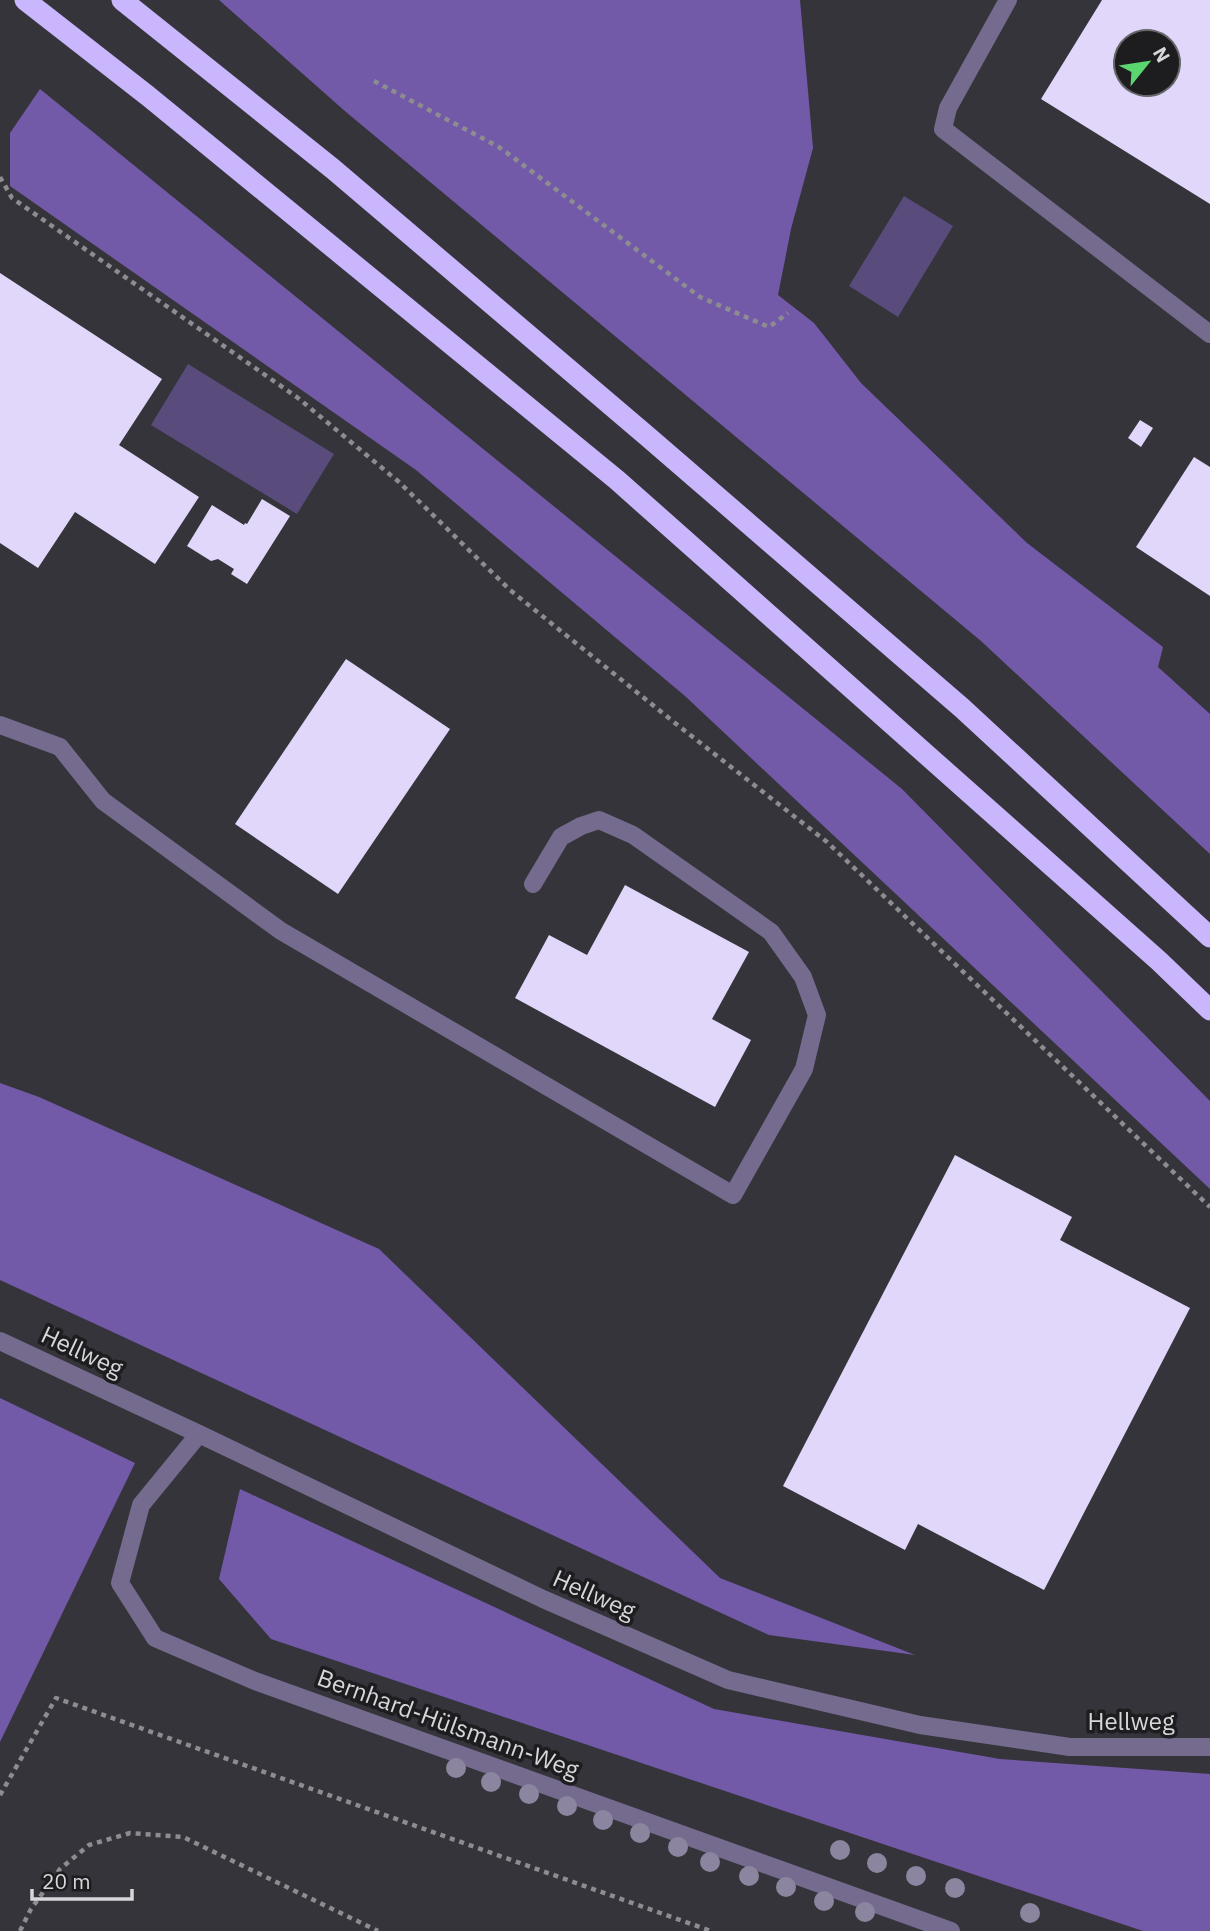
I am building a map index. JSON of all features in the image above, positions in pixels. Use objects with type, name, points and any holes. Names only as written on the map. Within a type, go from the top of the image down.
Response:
[{"type":"highway","points":[[25,0],[148,96],[617,480],[1159,961],[1210,1010]]},
{"type":"highway","points":[[122,0],[333,169],[647,436],[952,699],[1210,937]]},
{"type":"street","points":[[1008,0],[948,108],[943,129],[1210,334]]},
{"type":"street","points":[[0,725],[60,747],[103,802],[281,931],[733,1195],[804,1069],[817,1015],[803,977],[771,932],[633,835],[600,820],[581,825],[561,836],[533,884]]},
{"type":"street","name":"Hellweg","points":[[0,1341],[543,1599],[728,1680],[920,1725],[1070,1746],[1210,1747]]},
{"type":"street","name":"Bernhard-Hülsmann-Weg","points":[[199,1434],[141,1505],[120,1583],[156,1638],[255,1681],[951,1931]]},
{"type":"path","points":[[374,81],[499,147],[700,297],[769,327],[788,313]]},
{"type":"path","points":[[0,177],[12,198],[298,398],[398,482],[510,590],[827,842],[1210,1207]]},
{"type":"path","points":[[0,1795],[56,1698],[711,1931]]},
{"type":"path","points":[[20,1931],[31,1909],[60,1869],[89,1845],[130,1833],[183,1836],[378,1931]]},
{"type":"shaded area","points":[[219,0],[800,0],[813,148],[791,229],[778,295],[814,323],[861,383],[1027,543],[1163,647],[1158,667],[1210,714],[1210,854],[981,641],[346,112]]},
{"type":"shaded area","points":[[40,89],[902,789],[1210,1101],[1210,1189],[685,696],[416,470],[10,186],[10,133]]},
{"type":"shaded area","points":[[904,196],[953,226],[898,317],[849,286]]},
{"type":"shaded area","points":[[188,364],[334,454],[297,514],[151,425]]},
{"type":"shaded area","points":[[0,1083],[39,1097],[379,1249],[720,1578],[915,1655],[769,1635],[0,1280]]},
{"type":"shaded area","points":[[0,1398],[135,1463],[0,1742]]},
{"type":"shaded area","points":[[240,1489],[714,1709],[1000,1759],[1210,1774],[1210,1931],[1143,1931],[271,1639],[219,1579]]},
{"type":"building","points":[[1102,0],[1210,0],[1210,204],[1041,99]]},
{"type":"building","points":[[0,273],[162,379],[119,445],[199,497],[155,564],[75,512],[38,568],[0,543]]},
{"type":"building","points":[[1140,420],[1153,428],[1141,447],[1128,438]]},
{"type":"building","points":[[1194,457],[1210,467],[1210,596],[1136,547]]},
{"type":"building","points":[[262,499],[290,516],[247,584],[231,574],[234,569],[218,559],[211,561],[187,546],[212,505],[244,525]]},
{"type":"building","points":[[346,659],[450,729],[338,894],[235,824]]},
{"type":"building","points":[[625,885],[749,952],[712,1019],[751,1040],[715,1107],[515,998],[549,935],[587,955]]},
{"type":"building","points":[[955,1155],[1072,1217],[1060,1240],[1190,1308],[1044,1590],[918,1524],[905,1550],[783,1486]]}]
